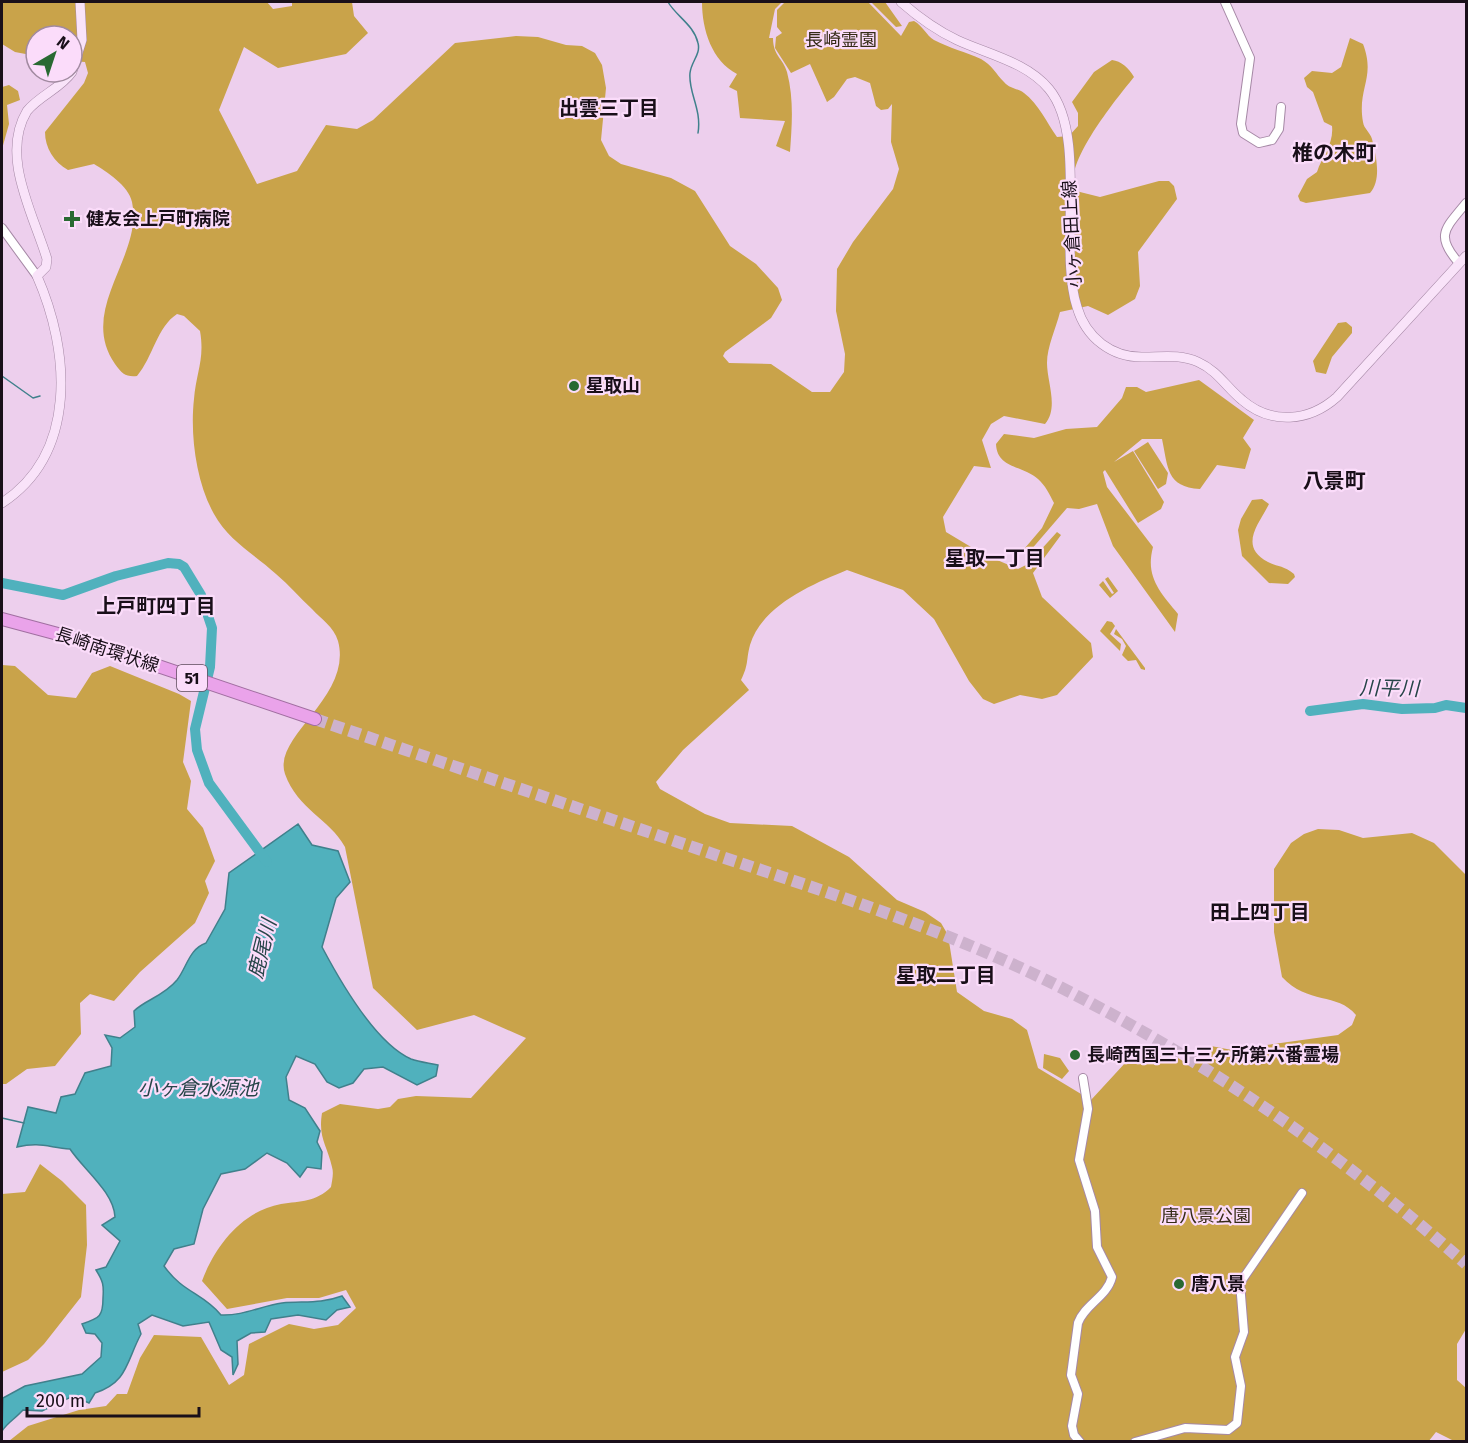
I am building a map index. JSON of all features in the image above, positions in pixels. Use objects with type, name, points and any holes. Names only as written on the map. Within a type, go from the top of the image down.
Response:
[{"type":"highway","name":"長崎南環状線","points":[[2,620],[84,641],[315,719]]},
{"type":"main road","points":[[80,2],[82,24]]},
{"type":"main road","name":"小ヶ倉田上線","points":[[901,2],[955,39],[1016,65],[1035,76],[1053,95],[1060,110],[1068,144],[1072,282],[1076,306],[1090,334],[1107,348],[1142,358],[1184,357],[1212,370],[1255,410],[1293,418],[1313,413],[1337,397],[1467,256]]},
{"type":"main road","points":[[2,503],[35,474],[53,442],[58,424],[60,383],[56,333],[48,302],[37,276],[46,267],[47,259],[15,177],[12,146],[24,114],[57,84]]},
{"type":"street","points":[[1225,2],[1250,58],[1240,124],[1246,137],[1258,143],[1272,140],[1279,129],[1281,107]]},
{"type":"street","points":[[1459,263],[1445,246],[1443,238],[1449,225],[1467,203]]},
{"type":"street","points":[[2,228],[37,276]]},
{"type":"street","points":[[1080,1442],[1074,1435],[1072,1426],[1078,1394],[1071,1375],[1078,1323],[1081,1316],[1105,1292],[1112,1277],[1097,1246],[1095,1211],[1079,1160],[1088,1109],[1083,1078]]},
{"type":"street","points":[[1135,1442],[1185,1428],[1228,1430],[1237,1423],[1241,1386],[1235,1357],[1244,1332],[1240,1283],[1302,1193]]},
{"type":"green space","points":[[2,2],[267,2],[273,9],[292,6],[292,2],[352,2],[354,16],[368,33],[346,54],[278,68],[244,47],[219,110],[257,184],[297,171],[326,125],[357,129],[373,120],[455,43],[516,36],[538,37],[566,45],[582,46],[595,53],[602,65],[606,88],[601,140],[609,156],[621,164],[671,178],[695,191],[730,246],[756,264],[778,288],[782,300],[771,318],[725,352],[723,356],[729,363],[771,364],[812,392],[830,392],[844,372],[845,354],[836,311],[837,269],[853,242],[893,189],[899,169],[891,142],[892,104],[888,109],[881,110],[876,106],[870,83],[855,77],[847,79],[834,97],[827,102],[810,64],[791,73],[775,48],[776,37],[782,33],[777,27],[777,10],[785,2],[868,2],[901,36],[909,22],[914,21],[934,40],[985,61],[1006,84],[1029,97],[1057,137],[1069,136],[1078,126],[1078,113],[1072,102],[1094,72],[1112,60],[1127,68],[1134,77],[1104,116],[1083,150],[1073,180],[1076,191],[1100,197],[1159,181],[1169,181],[1174,186],[1177,199],[1138,252],[1140,286],[1135,299],[1108,315],[1088,306],[1060,312],[1047,357],[1052,403],[1049,418],[1045,424],[1004,416],[991,424],[982,440],[991,468],[974,466],[943,517],[946,532],[981,553],[1018,569],[1028,564],[1057,532],[1061,535],[1033,573],[1042,597],[1091,643],[1093,657],[1057,695],[1042,699],[1020,695],[994,704],[983,699],[969,681],[934,619],[903,590],[847,570],[805,589],[777,607],[765,618],[750,645],[741,680],[749,690],[683,750],[656,782],[660,789],[705,814],[730,823],[792,826],[849,857],[897,900],[925,912],[941,923],[948,935],[957,992],[984,1011],[1012,1019],[1027,1030],[1038,1068],[1091,1100],[1126,1062],[1156,1064],[1164,1049],[1189,1065],[1200,1052],[1211,1046],[1232,1050],[1338,1035],[1352,1025],[1356,1015],[1348,1008],[1340,1003],[1302,992],[1282,977],[1274,932],[1274,869],[1291,843],[1304,834],[1318,829],[1339,830],[1363,838],[1412,833],[1434,843],[1466,875],[1466,1329],[1457,1344],[1457,1380],[1466,1388],[1466,1441],[1454,1441],[1436,1432],[1428,1442],[9,1441],[28,1426],[79,1410],[106,1406],[117,1394],[127,1394],[140,1358],[154,1335],[201,1337],[229,1385],[244,1375],[249,1344],[289,1324],[314,1329],[338,1325],[356,1308],[346,1290],[319,1298],[287,1298],[227,1309],[202,1281],[222,1243],[242,1222],[267,1208],[320,1196],[331,1187],[333,1169],[322,1135],[322,1113],[340,1104],[378,1109],[390,1107],[398,1099],[416,1096],[471,1098],[526,1038],[474,1015],[417,1030],[373,988],[345,847],[331,828],[298,797],[285,774],[284,760],[290,745],[324,698],[334,680],[339,661],[338,641],[330,627],[268,567],[227,532],[208,501],[199,473],[193,428],[195,390],[201,358],[200,331],[184,316],[177,314],[165,326],[137,376],[124,374],[120,370],[105,343],[103,323],[107,303],[129,242],[133,222],[132,202],[122,185],[94,164],[68,170],[58,163],[51,154],[45,132],[84,84],[88,73],[84,62],[84,24],[24,24],[24,54],[15,52],[2,44]]},
{"type":"green space","points":[[702,2],[782,2],[775,9],[769,38],[773,38],[776,53],[785,67],[791,92],[790,152],[776,146],[785,121],[740,118],[737,91],[729,87],[737,74],[721,61],[710,44],[702,13]]},
{"type":"green space","points":[[871,2],[885,2],[902,26],[896,27]]},
{"type":"green space","points":[[1350,38],[1363,44],[1368,66],[1362,110],[1364,124],[1375,152],[1376,181],[1370,193],[1306,203],[1300,201],[1298,196],[1307,179],[1317,172],[1329,144],[1332,126],[1324,122],[1313,92],[1307,87],[1304,78],[1312,71],[1332,73],[1341,67]]},
{"type":"green space","points":[[9,85],[18,91],[20,100],[7,105],[9,124],[2,149],[2,87]]},
{"type":"green space","points":[[1346,322],[1352,327],[1352,333],[1332,357],[1326,374],[1316,372],[1313,361],[1338,323]]},
{"type":"green space","points":[[1199,380],[1254,420],[1243,438],[1251,449],[1245,469],[1217,465],[1200,489],[1189,487],[1175,480],[1170,474],[1162,439],[1142,439],[1114,462],[1133,451],[1164,502],[1161,509],[1138,523],[1105,470],[1103,472],[1107,487],[1153,547],[1151,567],[1153,576],[1160,591],[1178,614],[1175,632],[1113,546],[1097,504],[1079,509],[1067,508],[1030,551],[1026,551],[1025,548],[1042,528],[1054,503],[1038,479],[1001,458],[996,444],[1004,434],[1034,438],[1066,429],[1097,427],[1122,398],[1126,387],[1137,387],[1146,392]]},
{"type":"green space","points":[[1148,442],[1168,473],[1166,484],[1158,489],[1134,451]]},
{"type":"green space","points":[[1262,499],[1269,504],[1256,527],[1252,542],[1254,549],[1268,562],[1294,574],[1295,577],[1288,584],[1269,583],[1242,556],[1238,530],[1241,519],[1252,500]]},
{"type":"green space","points":[[1108,577],[1118,591],[1110,598],[1099,585],[1103,581],[1112,594],[1114,593],[1105,579]]},
{"type":"green space","points":[[1107,621],[1112,622],[1115,626],[1110,634],[1121,644],[1120,651],[1100,631]]},
{"type":"green space","points":[[1116,629],[1145,670],[1141,669],[1136,660],[1128,661],[1122,655],[1126,646],[1122,639],[1114,634]]},
{"type":"green space","points":[[2,665],[15,666],[48,695],[76,698],[92,673],[110,666],[191,701],[183,762],[191,781],[187,809],[203,828],[215,861],[205,881],[209,893],[195,923],[140,972],[114,1001],[90,994],[80,1003],[81,1034],[55,1066],[27,1069],[6,1084],[2,1084]]},
{"type":"green space","points":[[1044,1054],[1060,1058],[1069,1071],[1062,1079],[1043,1068]]},
{"type":"green space","points":[[40,1164],[62,1181],[86,1205],[87,1245],[81,1297],[44,1344],[28,1360],[2,1372],[2,1194],[25,1192]]},
{"type":"water","name":"小ヶ倉水源池","points":[[298,824],[312,845],[338,851],[350,882],[336,898],[322,947],[360,1010],[384,1040],[411,1059],[438,1065],[436,1076],[417,1085],[383,1067],[364,1069],[353,1083],[339,1088],[327,1082],[315,1064],[296,1056],[286,1077],[289,1100],[305,1108],[320,1131],[317,1142],[322,1152],[321,1169],[307,1167],[300,1177],[287,1163],[267,1153],[245,1169],[221,1174],[203,1209],[194,1244],[174,1249],[164,1266],[178,1282],[221,1315],[237,1314],[274,1304],[319,1301],[342,1296],[350,1307],[337,1310],[326,1320],[298,1315],[271,1319],[265,1332],[251,1333],[237,1341],[238,1364],[233,1375],[232,1357],[221,1350],[209,1322],[183,1326],[152,1315],[138,1324],[141,1334],[120,1377],[114,1383],[95,1393],[89,1403],[73,1396],[42,1411],[23,1410],[2,1431],[3,1398],[25,1386],[82,1374],[101,1357],[102,1343],[95,1334],[86,1333],[82,1324],[97,1318],[101,1313],[103,1286],[96,1270],[106,1267],[120,1241],[102,1225],[115,1217],[109,1199],[70,1149],[38,1145],[17,1147],[28,1107],[56,1113],[61,1097],[75,1094],[85,1073],[111,1066],[112,1048],[105,1035],[120,1038],[135,1027],[134,1011],[172,985],[196,949],[206,943],[225,909],[229,873]]},
{"type":"waterway","points":[[668,2],[693,31],[699,47],[690,73],[698,116],[698,133]]},
{"type":"waterway","points":[[2,376],[33,398],[40,396]]},
{"type":"waterway","name":"鹿尾川","points":[[2,583],[63,595],[116,576],[168,563],[184,567],[201,595],[212,628],[210,667],[195,729],[197,750],[209,783],[267,862]]},
{"type":"waterway","name":"川平川","points":[[1310,711],[1363,704],[1402,709],[1435,708],[1446,705],[1466,708]]},
{"type":"waterway","points":[[2,1118],[24,1123]]},
{"type":"tunnel","points":[[315,719],[848,899],[974,947],[1056,985],[1166,1045],[1270,1111],[1369,1184],[1466,1264]]},
{"type":"place","name":"健友会上戸町病院","points":[[72,219]]},
{"type":"place","name":"星取山","points":[[574,386]]},
{"type":"place","name":"長崎西国三十三ヶ所第六番霊場","points":[[1075,1055]]},
{"type":"place","name":"唐八景","points":[[1179,1284]]},
{"type":"district","name":"出雲三丁目","points":[[609,108]]},
{"type":"district","name":"椎の木町","points":[[1334,153]]},
{"type":"district","name":"八景町","points":[[1334,481]]},
{"type":"district","name":"星取一丁目","points":[[995,558]]},
{"type":"district","name":"上戸町四丁目","points":[[156,606]]},
{"type":"district","name":"田上四丁目","points":[[1260,912]]},
{"type":"district","name":"星取二丁目","points":[[946,975]]},
{"type":"park label","name":"長崎霊園","points":[[841,40]]},
{"type":"park label","name":"唐八景公園","points":[[1206,1216]]}]
